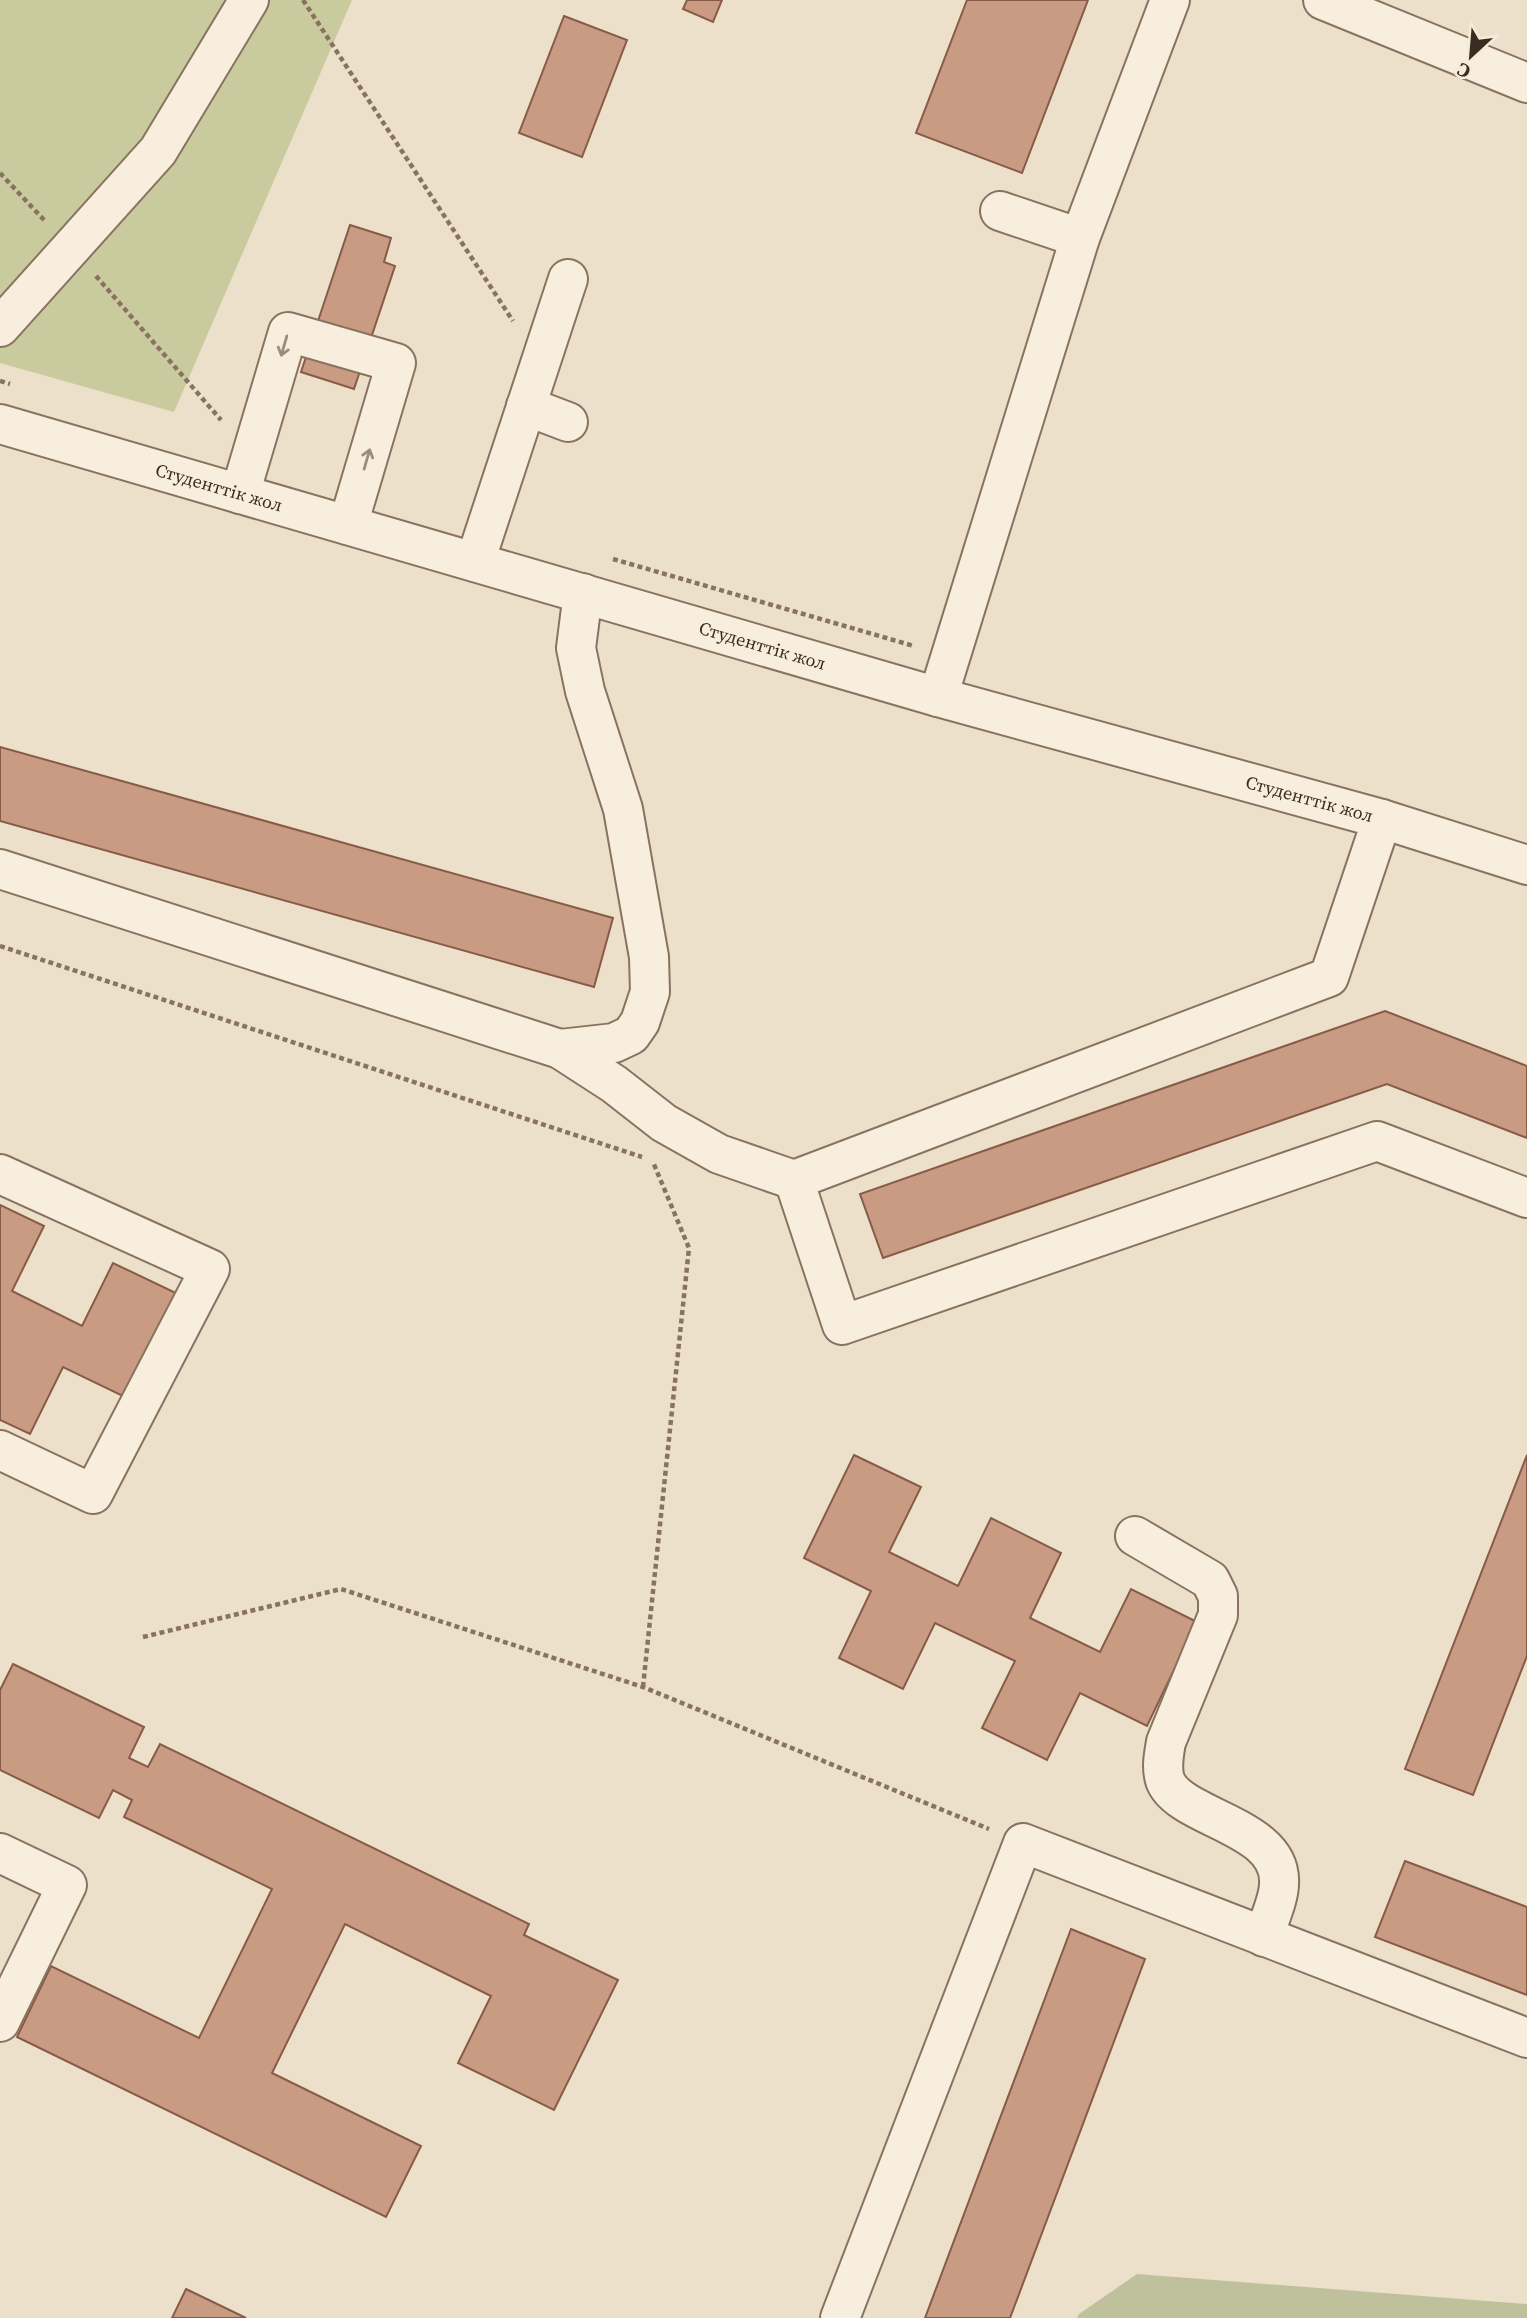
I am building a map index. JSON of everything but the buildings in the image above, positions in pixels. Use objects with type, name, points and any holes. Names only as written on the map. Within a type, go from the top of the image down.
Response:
[{"type":"street","points":[[0,327],[158,151],[249,0]]},
{"type":"street","points":[[938,697],[1080,238],[1170,0]]},
{"type":"street","points":[[1323,0],[1527,83]]},
{"type":"street","points":[[1000,211],[1080,238]]},
{"type":"street","points":[[475,562],[568,279]]},
{"type":"street","points":[[240,494],[288,332],[396,363],[348,525]]},
{"type":"street","points":[[526,406],[568,422]]},
{"type":"street","name":"Студенттік жол","points":[[0,424],[938,697],[1382,819],[1527,865]]},
{"type":"street","points":[[560,1049],[614,1043],[631,1035],[640,1022],[650,992],[649,957],[623,809],[585,691],[576,648],[583,593]]},
{"type":"street","points":[[0,869],[560,1049],[614,1084],[664,1123],[719,1154],[794,1180],[1329,977],[1382,819]]},
{"type":"street","points":[[794,1180],[842,1325],[1377,1141],[1527,1198]]},
{"type":"street","points":[[0,1174],[210,1269],[93,1494],[0,1450]]},
{"type":"street","points":[[1135,1536],[1210,1580],[1218,1596],[1218,1615],[1166,1742],[1163,1764],[1166,1782],[1181,1799],[1261,1843],[1276,1866],[1279,1884],[1264,1937]]},
{"type":"street","points":[[840,2318],[1023,1843],[1527,2038]]},
{"type":"street","points":[[0,1853],[66,1885],[0,2022]]},
{"type":"path","points":[[303,0],[540,362]]},
{"type":"path","points":[[0,173],[71,248],[252,455]]},
{"type":"path","points":[[0,382],[13,385]]},
{"type":"path","points":[[607,557],[951,656]]},
{"type":"path","points":[[0,946],[653,1161],[689,1248],[643,1687]]},
{"type":"path","points":[[143,1637],[341,1589],[643,1687],[1023,1843]]},
{"type":"green space","points":[[0,0],[352,0],[174,412],[0,363]]},
{"type":"green space","points":[[1137,2274],[1527,2304],[1527,2318],[1077,2318]]}]
